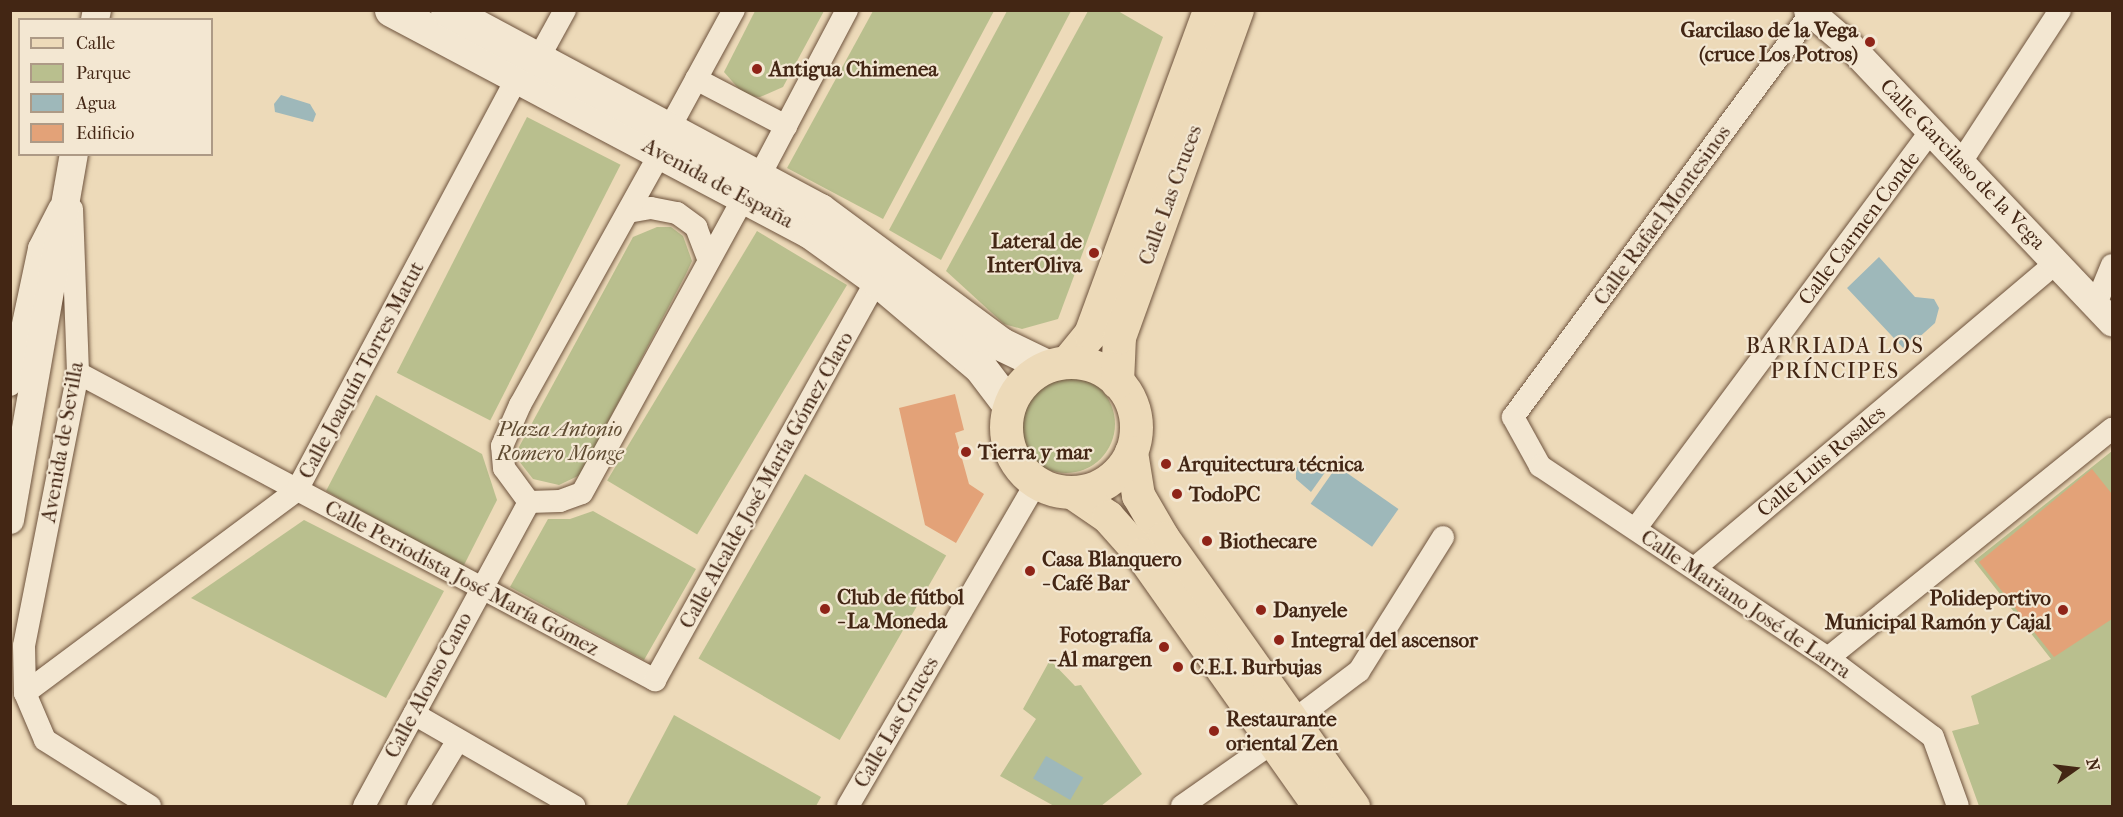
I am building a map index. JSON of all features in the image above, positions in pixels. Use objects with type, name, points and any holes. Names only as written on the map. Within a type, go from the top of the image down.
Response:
[{"type":"main road","name":"Avenida de España","points":[[391,10],[527,69],[752,186],[820,210],[1001,344],[1057,364]]},
{"type":"main road","name":"Avenida de España","points":[[447,10],[527,69]]},
{"type":"main road","name":"Calle Las Cruces","points":[[1057,364],[1090,334],[1209,10]]},
{"type":"main road","name":"Calle Las Cruces","points":[[1118,382],[1119,337],[1237,10]]},
{"type":"main road","name":"Avenida de España","points":[[752,186],[808,231],[877,280],[980,367],[1009,405]]},
{"type":"main road","points":[[1319,807],[1281,733],[1138,495],[1131,452],[1134,415],[1118,382],[1103,370],[1057,364],[1018,388],[1009,405],[1005,427],[1009,449],[1036,483],[1073,492],[1108,517],[1141,554],[1281,733],[1353,807]]},
{"type":"main road","points":[[1073,492],[1108,481],[1131,452]]},
{"type":"street","name":"Calle Joaquín Torres Matut","points":[[18,688],[297,489],[527,69],[565,10]]},
{"type":"street","points":[[734,10],[502,446],[504,468],[529,502],[560,501],[582,493],[786,126],[847,10]]},
{"type":"street","points":[[1961,162],[2060,10]]},
{"type":"street","name":"Calle Garcilaso de la Vega","points":[[1810,12],[1932,130],[2104,313]]},
{"type":"street","name":"Calle Rafael Montesinos","points":[[1513,417],[1810,12]]},
{"type":"street","points":[[696,79],[786,126]]},
{"type":"street","name":"Calle Carmen Conde","points":[[1636,528],[1932,130]]},
{"type":"street","points":[[10,385],[39,248],[71,172]]},
{"type":"street","name":"Avenida de Sevilla","points":[[10,520],[60,248],[71,172]]},
{"type":"street","name":"Avenida de Sevilla","points":[[18,688],[24,646],[78,373],[71,172]]},
{"type":"street","points":[[628,212],[651,208],[677,213],[696,226],[709,261]]},
{"type":"street","name":"Calle Luis Rosales","points":[[1696,567],[2056,263]]},
{"type":"street","points":[[2104,313],[2112,265]]},
{"type":"street","name":"Calle Alcalde José María Gómez Claro","points":[[656,680],[877,280]]},
{"type":"street","name":"Calle Periodista José María Gómez","points":[[78,373],[479,589],[656,680]]},
{"type":"street","name":"Calle Mariano José de Larra","points":[[1513,417],[1540,466],[1696,567],[1828,657],[1933,738],[1958,807]]},
{"type":"street","points":[[1828,657],[2112,429]]},
{"type":"street","name":"Calle Las Cruces","points":[[848,807],[1036,483]]},
{"type":"street","name":"Calle Alonso Cano","points":[[366,806],[479,589],[529,502]]},
{"type":"street","points":[[1182,807],[1359,671],[1443,537]]},
{"type":"street","points":[[18,688],[45,740],[150,807]]},
{"type":"street","points":[[414,714],[574,807]]},
{"type":"street","points":[[418,807],[458,740]]},
{"type":"green space","points":[[755,11],[824,11],[783,87],[760,97],[745,96],[724,72]]},
{"type":"green space","points":[[873,11],[994,11],[883,219],[787,168]]},
{"type":"green space","points":[[1007,11],[1071,11],[941,260],[889,230]]},
{"type":"green space","points":[[1088,11],[1118,11],[1163,37],[1058,319],[1022,329],[1004,324],[946,271]]},
{"type":"green space","points":[[527,117],[621,165],[490,420],[397,373]]},
{"type":"green space","name":"Plaza Antonio Romero Monge","points":[[657,227],[671,227],[683,236],[692,261],[686,274],[580,475],[559,485],[533,479],[519,461],[519,447],[633,237]]},
{"type":"green space","points":[[757,231],[847,285],[697,535],[607,480]]},
{"type":"green space","points":[[1066,375],[1085,378],[1101,389],[1112,405],[1115,424],[1112,443],[1101,459],[1085,470],[1066,473],[1047,470],[1031,459],[1020,443],[1017,424],[1020,405],[1031,389],[1047,378]]},
{"type":"green space","points":[[376,395],[482,454],[497,500],[463,567],[326,491]]},
{"type":"green space","name":"Polideportivo Municipal Ramón y Cajal","points":[[2112,451],[2112,806],[1979,806],[1952,731],[1979,724],[1971,696],[2051,659],[1974,561]]},
{"type":"green space","name":"Club de fútbol - La Moneda","points":[[805,474],[946,556],[840,740],[698,658]]},
{"type":"green space","points":[[593,511],[696,569],[644,660],[510,587],[548,519],[570,519]]},
{"type":"green space","points":[[304,520],[444,591],[386,698],[191,598]]},
{"type":"green space","points":[[1050,660],[1075,686],[1081,685],[1142,774],[1101,806],[1054,806],[1000,776],[1036,719],[1023,709]]},
{"type":"green space","points":[[674,715],[821,797],[816,806],[626,806]]},
{"type":"water","points":[[281,95],[310,104],[316,114],[313,122],[275,112],[274,104]]},
{"type":"water","points":[[1879,257],[1915,297],[1934,299],[1939,308],[1935,323],[1905,350],[1847,288]]},
{"type":"water","points":[[1314,461],[1326,471],[1311,492],[1296,479],[1296,469],[1303,462]]},
{"type":"water","points":[[1337,466],[1398,509],[1372,547],[1311,504]]},
{"type":"water","points":[[1046,756],[1083,777],[1070,800],[1033,779]]},
{"type":"building","points":[[955,394],[964,430],[955,433],[969,484],[984,494],[956,543],[925,525],[899,408]]},
{"type":"building","points":[[2092,469],[2112,494],[2112,619],[2054,657],[1979,562]]},
{"type":"place","name":"Garcilaso de la Vega (cruce Los Potros)","points":[[1870,42]]},
{"type":"place","name":"Antigua Chimenea","points":[[757,69]]},
{"type":"place","name":"Lateral de InterOliva","points":[[1094,253]]},
{"type":"place","name":"Tierra y mar","points":[[966,452]]},
{"type":"place","name":"Arquitectura técnica","points":[[1166,464]]},
{"type":"place","name":"TodoPC","points":[[1177,494]]},
{"type":"place","name":"Biothecare","points":[[1207,541]]},
{"type":"place","name":"Casa Blanquero - Café Bar","points":[[1030,571]]},
{"type":"place","name":"Club de fútbol - La Moneda","points":[[825,609]]},
{"type":"place","name":"Danyele","points":[[1261,610]]},
{"type":"place","name":"Polideportivo Municipal Ramón y Cajal","points":[[2063,610]]},
{"type":"place","name":"Integral del ascensor","points":[[1279,640]]},
{"type":"place","name":"Fotografía - Al margen","points":[[1164,647]]},
{"type":"place","name":"C.E.I. Burbujas","points":[[1178,667]]},
{"type":"place","name":"Restaurante oriental Zen","points":[[1214,731]]},
{"type":"district","name":"BARRIADA LOS PRÍNCIPES","points":[[1835,358]]}]
